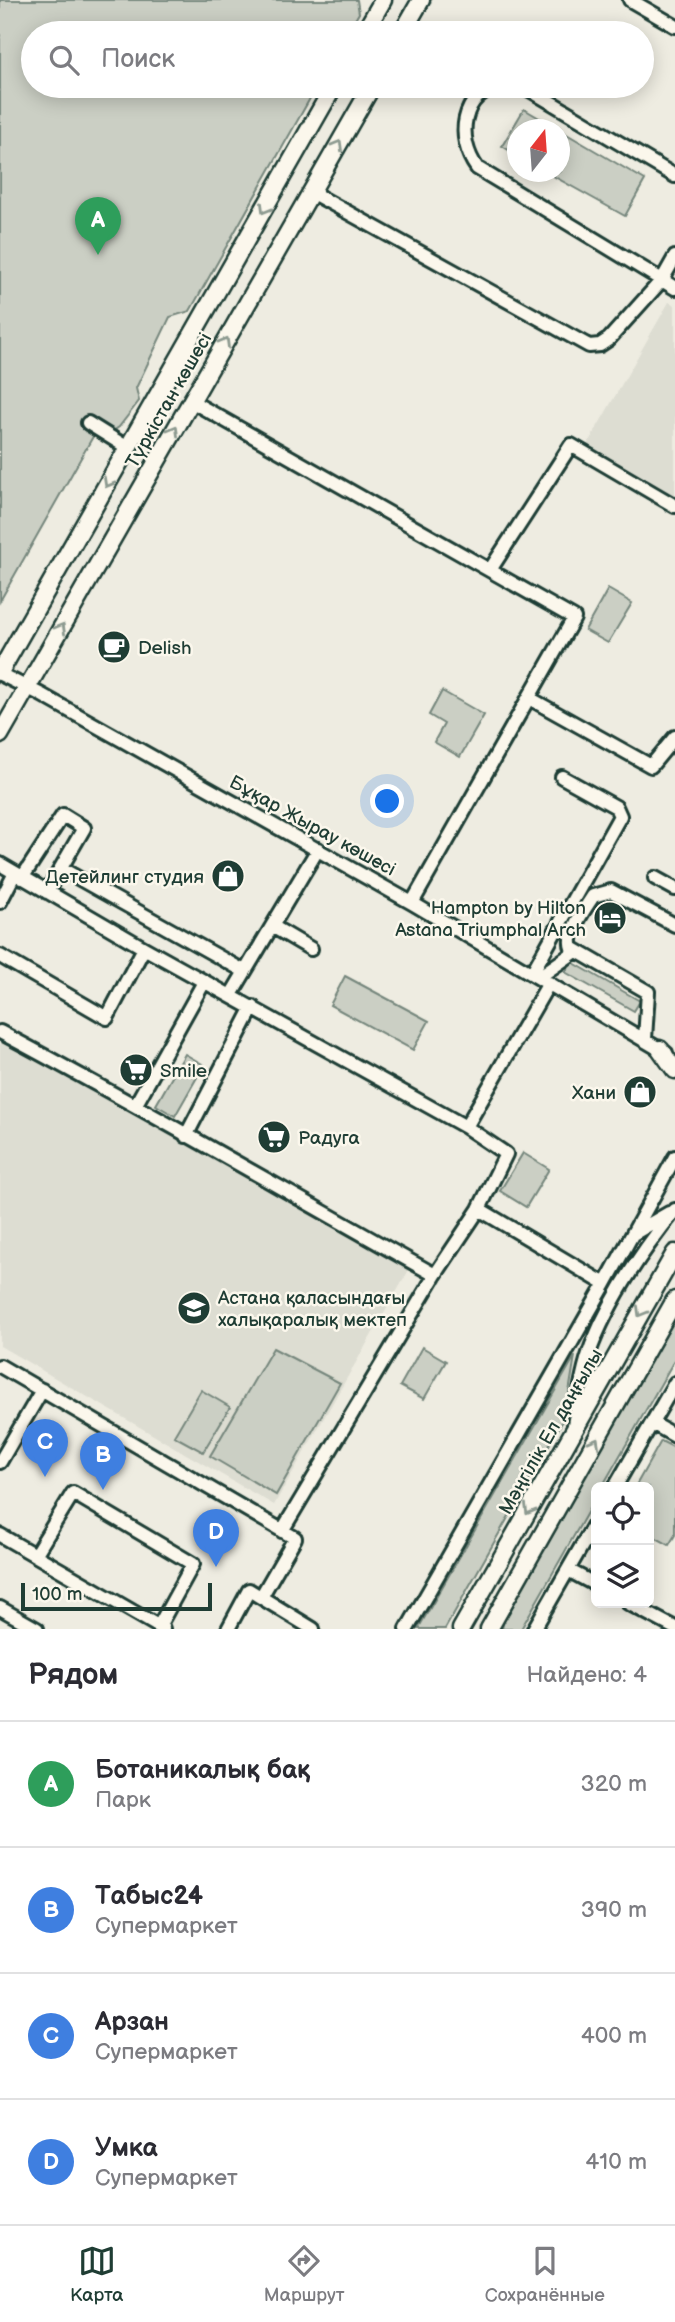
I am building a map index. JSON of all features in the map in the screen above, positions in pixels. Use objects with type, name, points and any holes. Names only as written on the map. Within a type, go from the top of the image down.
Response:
[{"type":"main road","points":[[409,21],[421,0]]},
{"type":"main road","points":[[370,21],[380,1]]},
{"type":"main road","name":"Түркістан көшесі","points":[[0,673],[327,98]]},
{"type":"main road","name":"Түркістан көшесі","points":[[0,735],[365,98]]},
{"type":"main road","points":[[660,1049],[675,1070]]},
{"type":"main road","name":"Мәңгілік Ел даңғылы","points":[[461,1629],[675,1253]]},
{"type":"main road","points":[[492,1625],[675,1300]]},
{"type":"street","points":[[630,0],[675,26]]},
{"type":"street","points":[[478,98],[465,120],[464,139],[468,155],[477,168],[675,288]]},
{"type":"street","points":[[544,98],[675,176]]},
{"type":"street","points":[[312,192],[589,346],[600,345],[609,339],[662,280],[675,257]]},
{"type":"street","points":[[191,401],[575,618],[412,903]]},
{"type":"street","points":[[88,423],[128,448]]},
{"type":"street","points":[[490,570],[571,445],[675,506]]},
{"type":"street","name":"Бұқар Жырау көшесі","points":[[0,673],[318,849],[540,977],[675,1059]]},
{"type":"street","points":[[529,698],[651,766],[675,737]]},
{"type":"street","points":[[466,1127],[620,816],[616,807],[562,777]]},
{"type":"street","points":[[0,902],[64,815],[84,828],[47,892]]},
{"type":"street","points":[[230,995],[318,849]]},
{"type":"street","points":[[0,864],[144,948],[466,1127],[506,1154],[479,1209],[435,1275],[282,1531]]},
{"type":"street","points":[[62,869],[244,971]]},
{"type":"street","points":[[655,878],[675,888]]},
{"type":"street","points":[[645,1039],[648,992],[576,951],[570,942],[572,933],[593,896],[611,891],[675,925]]},
{"type":"street","points":[[272,926],[311,949]]},
{"type":"street","points":[[0,956],[107,1018],[144,948]]},
{"type":"street","points":[[540,977],[576,951]]},
{"type":"street","points":[[136,1104],[205,982]]},
{"type":"street","points":[[186,1136],[253,1007]]},
{"type":"street","points":[[0,1032],[136,1104],[186,1136],[435,1275]]},
{"type":"street","points":[[407,1629],[675,1157]]},
{"type":"street","points":[[479,1209],[605,1284]]},
{"type":"street","points":[[633,1234],[675,1210]]},
{"type":"street","points":[[572,1433],[583,1373],[592,1344],[631,1272],[675,1210]]},
{"type":"street","points":[[0,1366],[295,1538],[261,1597]]},
{"type":"street","points":[[618,1482],[675,1383]]},
{"type":"street","points":[[0,1462],[42,1390]]},
{"type":"street","points":[[652,1423],[675,1436]]},
{"type":"street","points":[[0,1535],[161,1628],[193,1564],[73,1493],[35,1555]]},
{"type":"street","points":[[534,1629],[591,1530]]},
{"type":"street","points":[[568,1570],[591,1582]]},
{"type":"street","points":[[228,1629],[249,1590],[313,1629]]},
{"type":"street","points":[[0,1608],[37,1629]]},
{"type":"street","points":[[637,1608],[675,1628]]},
{"type":"shaded area","points":[[0,0],[357,0],[359,13],[354,21],[21,21],[21,98],[310,98],[190,311],[170,317],[136,388],[139,401],[113,431],[100,424],[0,601]]},
{"type":"shaded area","points":[[524,109],[541,119],[518,119]]},
{"type":"shaded area","points":[[570,136],[645,180],[625,216],[564,182],[570,182]]},
{"type":"shaded area","points":[[669,302],[675,305],[675,496],[587,445]]},
{"type":"shaded area","points":[[608,589],[632,603],[608,643],[585,630]]},
{"type":"shaded area","points":[[442,691],[484,715],[460,757],[434,742],[444,724],[429,715]]},
{"type":"shaded area","points":[[572,962],[640,1001],[634,1011],[565,972]]},
{"type":"shaded area","points":[[345,976],[429,1021],[413,1050],[330,1005]]},
{"type":"shaded area","name":"Астана қаласындағы халықаралық мектеп","points":[[0,1037],[409,1270],[274,1505],[0,1346]]},
{"type":"shaded area","points":[[185,1054],[204,1065],[175,1116],[156,1105]]},
{"type":"shaded area","points":[[523,1153],[549,1169],[526,1207],[500,1191]]},
{"type":"shaded area","points":[[675,1309],[675,1359],[605,1482],[591,1482],[591,1506],[521,1629],[502,1629],[506,1610]]},
{"type":"shaded area","points":[[422,1347],[446,1361],[424,1399],[400,1386]]},
{"type":"shaded area","points":[[273,1348],[340,1383],[276,1495],[210,1456]]},
{"type":"shaded area","points":[[575,1356],[565,1417],[445,1629],[418,1629]]},
{"type":"shaded area","points":[[201,1390],[230,1407],[203,1452],[174,1436]]},
{"type":"shaded area","points":[[661,1441],[675,1448],[675,1535],[669,1545],[654,1537],[654,1482],[638,1482]]},
{"type":"place","name":"Ботаникалық бақ","points":[[98,255]]},
{"type":"place","name":"Delish","points":[[114,647]]},
{"type":"place","name":"Детейлинг студия","points":[[228,876]]},
{"type":"place","name":"Hampton by Hilton Astana Triumphal Arch","points":[[610,918]]},
{"type":"place","name":"Smile","points":[[136,1070]]},
{"type":"place","name":"Хани","points":[[640,1092]]},
{"type":"place","name":"Радуга","points":[[274,1137]]},
{"type":"place","name":"Астана қаласындағы халықаралық мектеп","points":[[194,1308]]},
{"type":"place","name":"Арзан","points":[[45,1477]]},
{"type":"place","name":"Табыс24","points":[[103,1490]]},
{"type":"place","name":"Умка","points":[[216,1567]]}]
